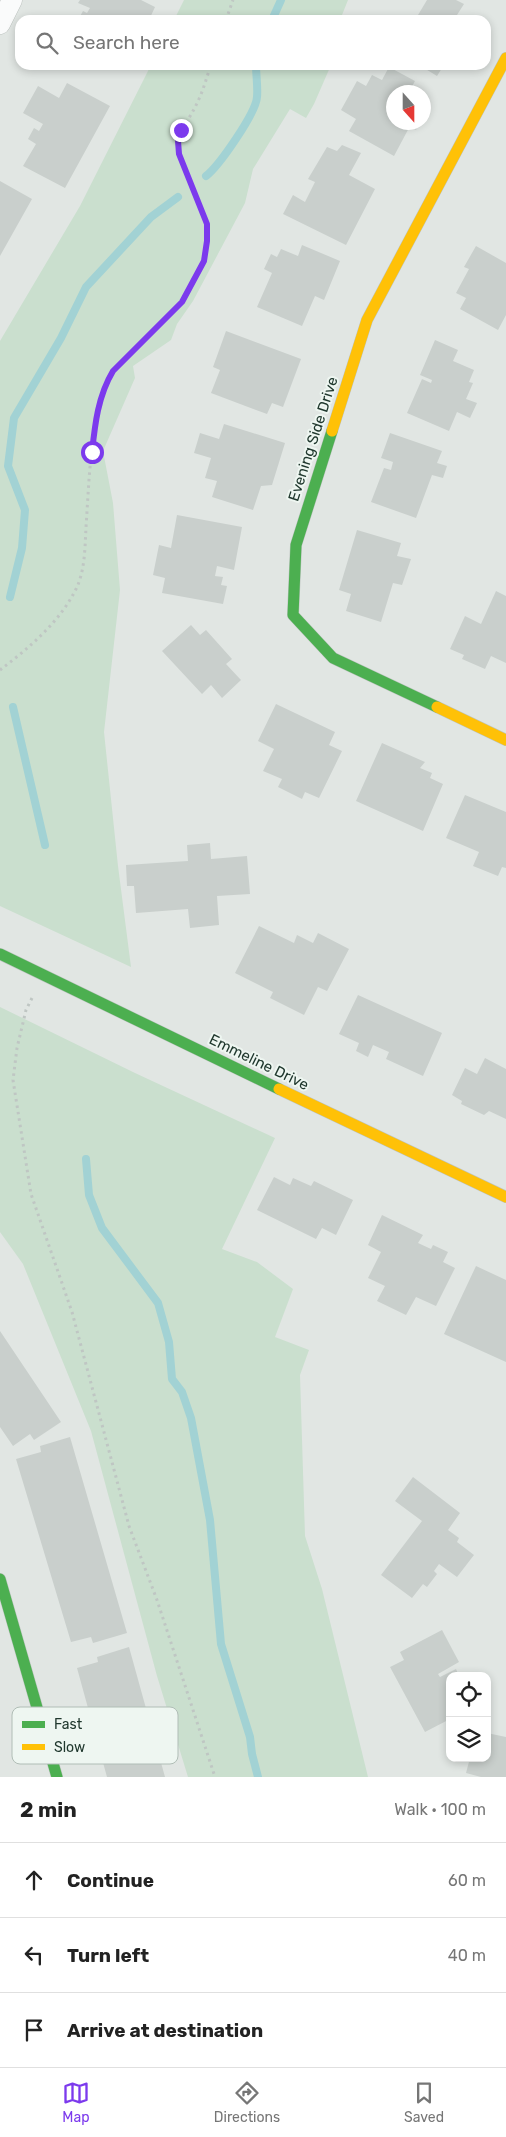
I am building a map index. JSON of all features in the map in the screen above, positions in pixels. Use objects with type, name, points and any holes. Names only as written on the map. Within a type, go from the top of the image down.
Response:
[{"type":"street","points":[[0,24],[12,0]]},
{"type":"street","name":"Evening Side Drive","points":[[506,58],[367,320],[296,545],[293,615],[333,658],[506,740]]},
{"type":"street","name":"Emmeline Drive","points":[[0,954],[418,1156],[506,1196]]},
{"type":"street","points":[[0,1579],[5,1617],[34,1707]]},
{"type":"street","points":[[53,1764],[57,1777]]},
{"type":"path","points":[[228,15],[233,0]]},
{"type":"path","points":[[0,670],[49,627],[77,587],[84,557],[96,420],[106,382],[113,371],[182,302],[204,261],[207,224],[179,154],[178,141],[181,130],[199,99],[209,70]]},
{"type":"path","points":[[24,1018],[14,1062],[13,1080],[30,1194],[72,1312],[129,1526],[157,1600],[215,1777]]},
{"type":"green space","points":[[184,0],[348,0],[342,15],[176,15]]},
{"type":"green space","points":[[148,70],[329,70],[306,118],[290,109],[253,169],[245,203],[193,301],[177,324],[171,340],[133,366],[135,378],[103,451],[113,503],[120,590],[104,732],[131,967],[0,906],[0,341],[80,206]]},
{"type":"green space","points":[[0,1007],[135,1073],[275,1138],[222,1249],[257,1262],[293,1289],[275,1337],[309,1350],[300,1375],[305,1536],[322,1589],[368,1777],[188,1777],[178,1744],[178,1707],[167,1707],[91,1431],[23,1264],[0,1232]]},
{"type":"building","points":[[80,0],[141,0],[155,7],[151,15],[81,15],[83,11],[87,13],[90,8],[78,3]]},
{"type":"building","points":[[427,0],[456,0],[464,4],[457,15],[418,15]]},
{"type":"building","points":[[387,70],[395,70],[415,81],[413,85],[386,85],[386,130],[408,130],[394,156],[349,131],[356,119],[341,110],[357,81],[366,86],[372,75],[382,80]]},
{"type":"building","points":[[427,70],[441,70],[437,76]]},
{"type":"building","points":[[67,83],[110,106],[65,188],[23,166],[36,144],[28,139],[34,128],[39,131],[43,124],[23,113],[38,86],[59,98]]},
{"type":"building","points":[[342,145],[361,153],[349,175],[375,189],[346,245],[283,214],[293,195],[305,202],[315,182],[308,179],[327,147],[337,151]]},
{"type":"building","points":[[0,181],[32,199],[0,256]]},
{"type":"building","points":[[302,245],[340,261],[324,300],[315,296],[302,326],[257,307],[272,273],[264,269],[271,254],[277,257],[281,249],[298,256]]},
{"type":"building","points":[[476,246],[506,263],[506,315],[498,330],[460,309],[466,298],[456,293],[469,269],[464,267]]},
{"type":"building","points":[[226,331],[301,359],[283,407],[272,403],[267,414],[211,393],[220,370],[213,367]]},
{"type":"building","points":[[435,340],[458,350],[453,361],[474,370],[469,382],[473,383],[466,399],[477,403],[470,418],[457,412],[449,431],[407,413],[422,379],[431,383],[432,380],[420,375]]},
{"type":"building","points":[[224,424],[285,443],[272,485],[261,486],[253,510],[212,497],[217,481],[205,478],[211,458],[194,453],[200,433],[219,439]]},
{"type":"building","points":[[390,433],[442,451],[437,463],[447,466],[443,478],[432,475],[416,518],[371,502],[384,468],[391,470],[393,462],[381,458]]},
{"type":"building","points":[[177,515],[242,527],[234,570],[217,566],[215,576],[223,577],[221,585],[227,586],[223,604],[162,593],[165,578],[153,575],[159,545],[171,548]]},
{"type":"building","points":[[357,530],[401,543],[397,556],[411,559],[402,585],[393,583],[381,622],[346,611],[351,594],[339,590]]},
{"type":"building","points":[[496,591],[506,596],[506,663],[491,656],[485,669],[462,659],[464,655],[450,649],[465,616],[481,624]]},
{"type":"building","points":[[191,625],[200,635],[206,630],[232,659],[226,664],[241,680],[222,698],[211,685],[202,694],[162,651]]},
{"type":"building","points":[[276,704],[335,732],[329,745],[342,751],[319,798],[305,792],[302,799],[278,787],[282,779],[263,771],[274,749],[258,741]]},
{"type":"building","points":[[382,743],[425,762],[420,768],[432,773],[430,778],[443,784],[423,831],[356,801]]},
{"type":"building","points":[[465,795],[506,812],[506,868],[502,867],[498,876],[473,866],[479,852],[446,838]]},
{"type":"building","points":[[210,843],[211,859],[247,856],[250,894],[217,896],[219,925],[190,928],[188,909],[136,913],[134,886],[127,886],[126,865],[188,861],[187,845]]},
{"type":"building","points":[[259,926],[294,943],[297,935],[313,943],[318,933],[349,949],[327,991],[318,987],[304,1015],[270,998],[273,992],[235,973]]},
{"type":"building","points":[[358,995],[442,1033],[423,1076],[386,1059],[389,1052],[373,1045],[368,1057],[356,1051],[359,1043],[339,1034]]},
{"type":"building","points":[[485,1058],[506,1069],[506,1119],[489,1111],[484,1115],[461,1104],[462,1101],[452,1095],[465,1068],[477,1074]]},
{"type":"building","points":[[274,1177],[290,1185],[293,1178],[311,1186],[314,1181],[353,1200],[336,1235],[322,1228],[316,1239],[257,1210]]},
{"type":"building","points":[[382,1215],[423,1235],[418,1243],[431,1249],[433,1245],[448,1252],[443,1262],[455,1268],[436,1306],[416,1297],[406,1315],[377,1301],[385,1286],[368,1278],[381,1252],[368,1245]]},
{"type":"building","points":[[476,1266],[506,1280],[506,1362],[444,1334]]},
{"type":"building","points":[[0,1331],[61,1422],[34,1440],[30,1434],[13,1446],[0,1427]]},
{"type":"building","points":[[70,1437],[127,1633],[93,1643],[91,1637],[71,1642],[16,1459],[41,1452],[40,1446]]},
{"type":"building","points":[[413,1477],[460,1513],[448,1530],[459,1538],[457,1542],[474,1555],[457,1577],[439,1564],[434,1571],[437,1574],[427,1587],[423,1584],[412,1598],[381,1575],[422,1521],[395,1501]]},
{"type":"building","points":[[442,1630],[459,1662],[438,1674],[440,1677],[446,1674],[446,1721],[425,1732],[390,1667],[404,1660],[400,1652]]},
{"type":"building","points":[[129,1647],[146,1707],[88,1707],[77,1668],[98,1662],[97,1657]]},
{"type":"building","points":[[491,1734],[506,1737],[506,1777],[481,1777],[466,1773],[469,1762],[491,1762]]},
{"type":"building","points":[[103,1764],[161,1764],[165,1777],[107,1777]]},
{"type":"waterway","points":[[274,15],[281,0]]},
{"type":"waterway","points":[[206,176],[236,139],[255,105],[257,97],[256,70]]},
{"type":"waterway","points":[[10,597],[22,548],[25,510],[8,466],[14,418],[61,338],[86,287],[151,217],[178,197]]},
{"type":"waterway","points":[[13,707],[45,845]]},
{"type":"waterway","points":[[86,1159],[89,1195],[102,1228],[158,1303],[169,1342],[172,1379],[182,1392],[191,1418],[210,1520],[221,1644],[250,1737],[258,1777]]},
{"type":"traffic: fast","points":[[332,431],[296,545],[293,615],[333,658],[437,707]]},
{"type":"traffic: fast","points":[[0,954],[279,1089]]},
{"type":"traffic: fast","points":[[0,1579],[37,1707]]},
{"type":"traffic: fast","points":[[53,1764],[57,1777]]},
{"type":"traffic: slow","points":[[332,431],[367,320],[506,58]]},
{"type":"traffic: slow","points":[[437,707],[506,740]]},
{"type":"traffic: slow","points":[[279,1089],[506,1197]]},
{"type":"route","points":[[92,452],[96,420],[106,382],[113,371],[182,302],[204,261],[207,224],[179,154],[178,141],[181,130]]}]
